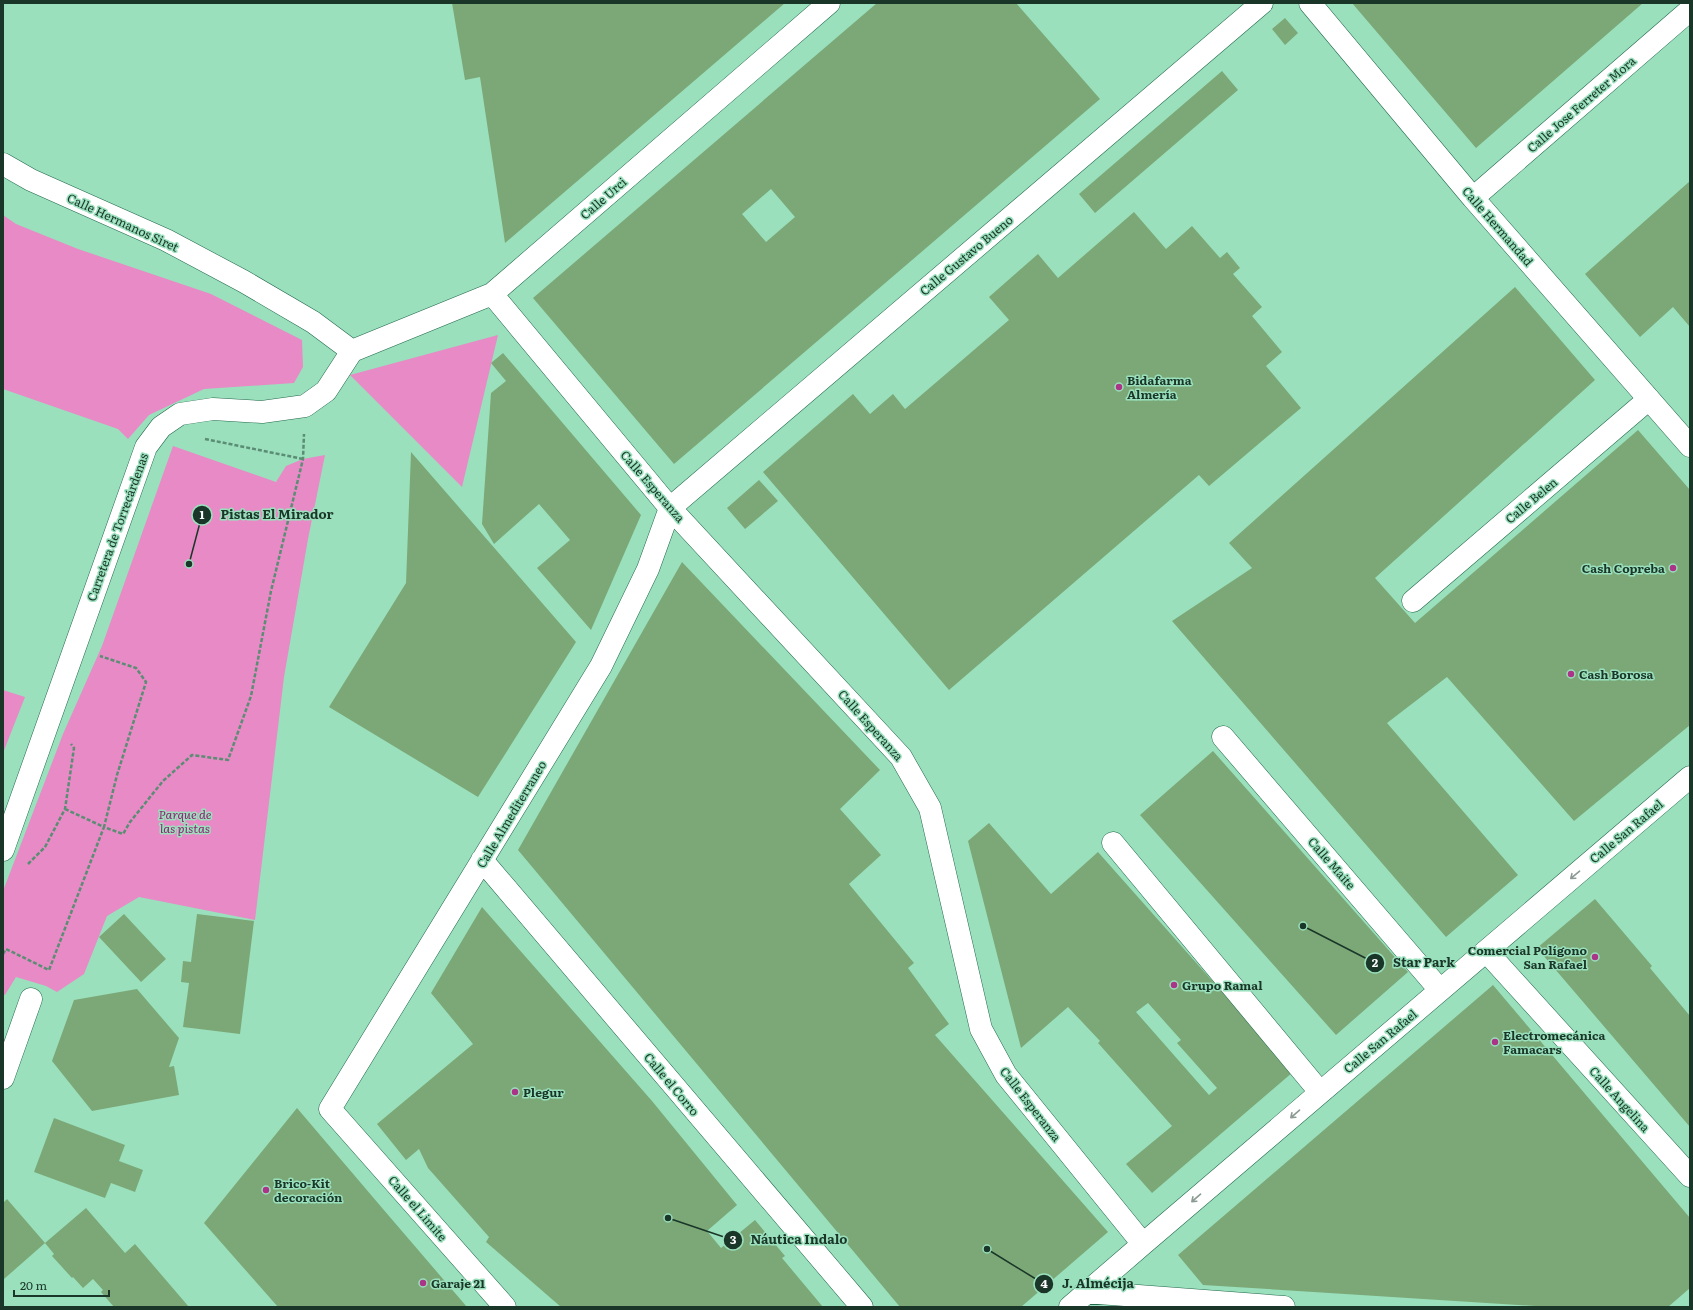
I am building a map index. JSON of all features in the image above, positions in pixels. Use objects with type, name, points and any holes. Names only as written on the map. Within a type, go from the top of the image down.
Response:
[{"type":"street","name":"Calle Urci","points":[[352,351],[492,294],[829,3]]},
{"type":"street","name":"Calle Gustavo Bueno","points":[[670,508],[1262,3]]},
{"type":"street","name":"Calle Hermandad","points":[[1310,3],[1473,198],[1690,446]]},
{"type":"street","name":"Calle Jose Ferreter Mora","points":[[1473,198],[1690,10]]},
{"type":"street","name":"Calle Hermanos Siret","points":[[3,164],[31,180],[166,240],[243,281],[313,322],[352,351]]},
{"type":"street","name":"Calle Esperanza","points":[[492,294],[670,508],[901,757],[930,808],[981,1029],[1006,1075],[1143,1244]]},
{"type":"street","name":"Carretera de Torrecárdenas","points":[[3,850],[146,447],[161,427],[180,414],[213,409],[262,412],[305,406],[326,391],[352,351]]},
{"type":"street","name":"Calle Belen","points":[[1413,601],[1649,399]]},
{"type":"street","name":"Calle Almediterraneo","points":[[330,1109],[601,666],[648,569],[670,508]]},
{"type":"street","name":"Calle Maite","points":[[1223,737],[1440,990]]},
{"type":"street","name":"Calle San Rafael","points":[[1078,1300],[1690,777]]},
{"type":"street","points":[[1113,843],[1320,1092]]},
{"type":"street","name":"Calle el Corro","points":[[482,860],[862,1307]]},
{"type":"street","name":"Calle Angelina","points":[[1486,951],[1690,1176]]},
{"type":"street","points":[[5,1064],[31,998]]},
{"type":"street","name":"Calle el Limite","points":[[330,1109],[505,1307]]},
{"type":"street","points":[[1078,1300],[1284,1307]]},
{"type":"path","points":[[65,809],[123,834],[130,822],[163,781],[192,755],[228,760],[251,696],[271,591],[302,459],[194,437],[180,414]]},
{"type":"path","points":[[3,954],[6,949],[49,970],[104,827],[117,775],[146,682],[136,668],[74,648]]},
{"type":"path","points":[[22,868],[45,847],[65,809],[74,748],[67,738]]},
{"type":"green space","points":[[3,215],[16,224],[78,249],[211,294],[302,340],[303,367],[294,383],[204,389],[149,415],[128,439],[118,429],[3,389]]},
{"type":"green space","points":[[498,335],[462,487],[350,375]]},
{"type":"green space","name":"Parque de las pistas","points":[[173,446],[276,482],[286,466],[303,459],[325,455],[308,539],[284,677],[255,920],[139,897],[107,916],[84,974],[57,992],[46,986],[16,977],[5,995],[3,994],[3,891],[63,734],[102,646]]},
{"type":"green space","points":[[3,690],[25,697],[3,753]]},
{"type":"building","points":[[452,3],[785,3],[505,243],[480,77],[465,80]]},
{"type":"building","points":[[877,3],[1016,3],[1100,99],[674,464],[533,298]],"holes":[[[771,189],[795,217],[766,242],[742,214]]]},
{"type":"building","points":[[1352,3],[1643,3],[1476,148]]},
{"type":"building","points":[[1285,18],[1298,33],[1285,45],[1272,29]]},
{"type":"building","points":[[1222,71],[1238,90],[1095,213],[1079,194]]},
{"type":"building","points":[[1690,181],[1690,327],[1673,307],[1640,337],[1585,274]]},
{"type":"building","points":[[1134,212],[1166,249],[1192,226],[1220,258],[1227,252],[1240,268],[1233,274],[1262,307],[1252,316],[1282,352],[1266,366],[1301,408],[1209,486],[1199,475],[949,690],[763,472],[853,394],[870,414],[893,394],[905,409],[1009,320],[989,297],[1038,254],[1058,278]]},
{"type":"building","points":[[1515,287],[1595,380],[1375,578],[1415,623],[1638,430],[1690,490],[1690,725],[1574,821],[1447,677],[1387,723],[1518,875],[1446,937],[1172,621],[1252,568],[1229,543]]},
{"type":"building","points":[[503,353],[641,515],[591,630],[537,568],[570,540],[539,504],[494,544],[482,524],[491,393],[506,381],[491,363]]},
{"type":"building","points":[[411,452],[576,642],[478,797],[329,707],[406,583]]},
{"type":"building","points":[[759,480],[778,501],[745,529],[727,508]]},
{"type":"building","points":[[682,562],[880,770],[840,809],[881,855],[849,884],[914,963],[908,968],[949,1024],[935,1035],[1108,1232],[1021,1307],[900,1307],[518,850]]},
{"type":"building","points":[[1213,751],[1408,972],[1336,1035],[1140,815]]},
{"type":"building","points":[[989,823],[1051,894],[1098,852],[1293,1072],[1152,1193],[1126,1164],[1172,1126],[1098,1043],[1100,1041],[1068,1007],[1021,1048],[968,841]],"holes":[[[1148,1003],[1181,1040],[1177,1043],[1217,1088],[1209,1095],[1136,1012]]]},
{"type":"building","points":[[1595,899],[1652,966],[1650,968],[1690,1016],[1690,1127],[1537,948]]},
{"type":"building","points":[[482,907],[652,1101],[737,1205],[707,1231],[721,1248],[755,1220],[785,1256],[782,1258],[823,1307],[561,1307],[486,1242],[489,1237],[428,1168],[419,1149],[406,1160],[377,1124],[473,1044],[431,993]]},
{"type":"building","points":[[124,914],[166,959],[141,982],[99,937]]},
{"type":"building","points":[[197,914],[254,921],[240,1034],[183,1027],[189,983],[181,982],[183,961],[191,962]]},
{"type":"building","points":[[1493,985],[1690,1218],[1690,1288],[1668,1307],[1550,1307],[1203,1285],[1178,1255]]},
{"type":"building","points":[[137,989],[179,1038],[169,1067],[174,1066],[179,1095],[92,1111],[52,1061],[74,1000]]},
{"type":"building","points":[[297,1108],[467,1307],[278,1307],[204,1223]]},
{"type":"building","points":[[54,1118],[125,1145],[119,1161],[143,1170],[135,1192],[111,1183],[105,1198],[34,1172]]},
{"type":"building","points":[[7,1199],[45,1243],[4,1279],[3,1203]]},
{"type":"building","points":[[86,1208],[125,1253],[135,1244],[189,1307],[114,1307],[101,1292],[103,1290],[93,1279],[83,1288],[73,1277],[72,1278],[52,1256],[54,1254],[45,1243]]},
{"type":"place","name":"Bidafarma Almería","points":[[1119,387]]},
{"type":"place","name":"Pistas El Mirador","points":[[189,564]]},
{"type":"place","name":"Cash Copreba","points":[[1673,568]]},
{"type":"place","name":"Cash Borosa","points":[[1571,674]]},
{"type":"place","name":"Star Park","points":[[1303,926]]},
{"type":"place","name":"Comercial Polígono San Rafael","points":[[1595,957]]},
{"type":"place","name":"Grupo Ramal","points":[[1174,985]]},
{"type":"place","name":"Electromecánica Famacars","points":[[1495,1042]]},
{"type":"place","name":"Plegur","points":[[515,1092]]},
{"type":"place","name":"Brico-Kit decoración","points":[[266,1190]]},
{"type":"place","name":"Náutica Indalo","points":[[668,1218]]},
{"type":"place","name":"J. Almécija","points":[[987,1249]]},
{"type":"place","name":"Garaje 21","points":[[423,1283]]}]
